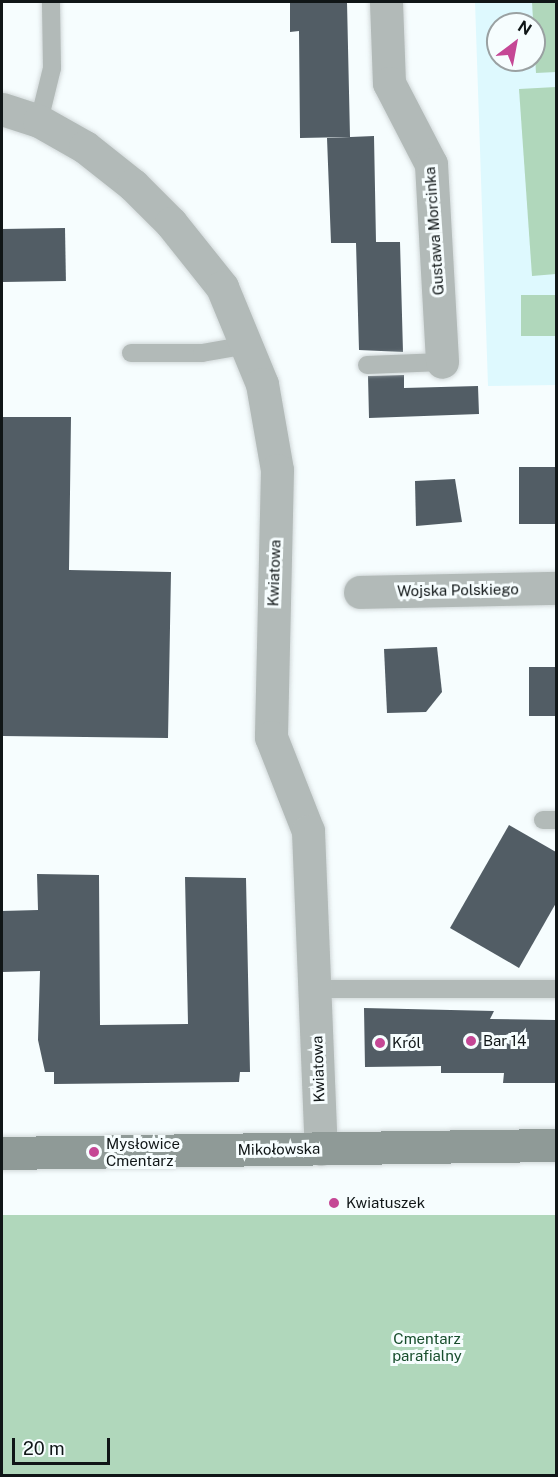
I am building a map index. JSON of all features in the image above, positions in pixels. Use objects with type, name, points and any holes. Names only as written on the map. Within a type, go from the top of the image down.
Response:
[{"type":"street","name":"Gustawa Morcinka","points":[[386,2],[389,83],[431,164],[441,362]]},
{"type":"street","name":"Kwiatowa","points":[[2,109],[39,121],[133,185],[171,224],[222,287],[248,345],[269,414],[277,470],[271,737],[308,831],[321,1149]]},
{"type":"street","name":"Wojska Polskiego","points":[[360,592],[556,588]]},
{"type":"street","name":"Mikołowska","points":[[2,1153],[556,1145]]},
{"type":"lane","points":[[39,121],[52,68],[51,2]]},
{"type":"lane","points":[[131,353],[202,353],[248,345]]},
{"type":"lane","points":[[367,365],[441,362]]},
{"type":"lane","points":[[315,989],[556,989]]},
{"type":"shaded area","points":[[475,2],[556,2],[556,385],[488,386]]},
{"type":"green space","points":[[532,2],[556,2],[556,72],[536,73],[546,72],[546,12],[533,12]]},
{"type":"green space","points":[[556,87],[556,274],[532,276],[519,89]]},
{"type":"green space","points":[[521,295],[556,295],[556,336],[521,336]]},
{"type":"green space","name":"Cmentarz parafialny","points":[[2,1215],[556,1215],[556,1475],[2,1475]]},
{"type":"building","points":[[290,2],[347,2],[350,137],[300,138],[299,31],[290,32]]},
{"type":"building","points":[[374,136],[376,242],[400,242],[403,352],[359,350],[356,243],[331,243],[327,138]]},
{"type":"building","points":[[65,228],[66,281],[3,282],[2,229]]},
{"type":"building","points":[[404,375],[404,388],[478,386],[479,414],[369,418],[368,376]]},
{"type":"building","points":[[2,417],[71,417],[69,570],[171,572],[168,738],[2,736]]},
{"type":"building","points":[[519,467],[556,467],[556,524],[519,524]]},
{"type":"building","points":[[455,479],[462,522],[416,526],[415,481]]},
{"type":"building","points":[[437,647],[442,692],[426,712],[387,713],[384,649]]},
{"type":"building","points":[[529,667],[556,667],[556,716],[529,716]]},
{"type":"building","points":[[509,825],[556,852],[556,903],[519,968],[450,928]]},
{"type":"building","points":[[37,874],[99,875],[100,1025],[188,1024],[185,877],[246,878],[250,1072],[240,1072],[239,1082],[54,1084],[54,1072],[45,1072],[38,1040],[40,971],[2,972],[2,911],[38,910]]},
{"type":"building","points":[[364,1008],[494,1011],[490,1019],[556,1020],[556,1083],[503,1083],[504,1073],[441,1073],[441,1066],[365,1067]]},
{"type":"place","name":"Bar 14","points":[[471,1041]]},
{"type":"place","name":"Król","points":[[380,1043]]},
{"type":"place","name":"Mysłowice Cmentarz","points":[[94,1152]]},
{"type":"place","name":"Kwiatuszek","points":[[334,1203]]}]
